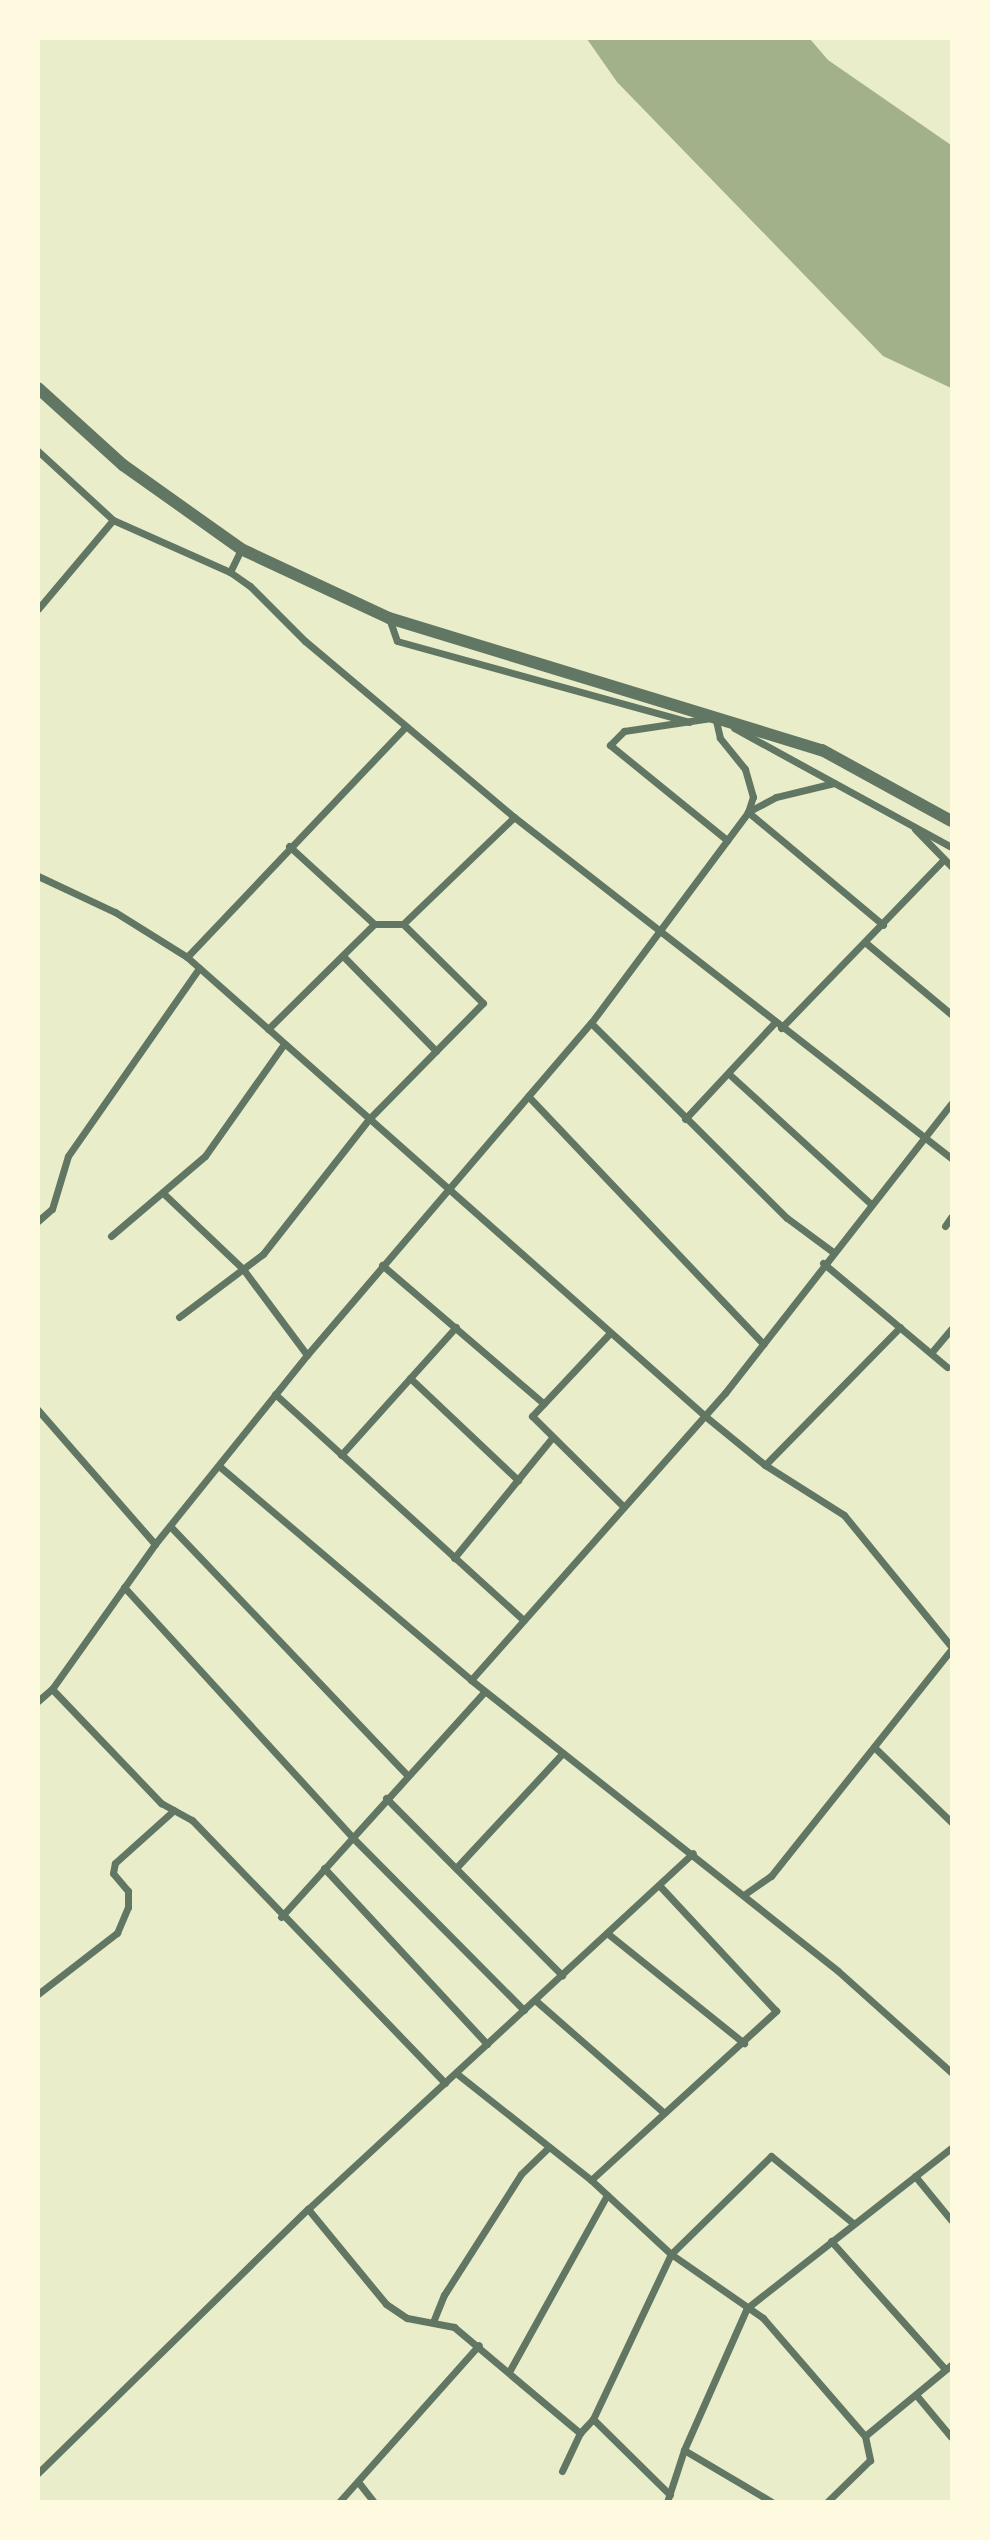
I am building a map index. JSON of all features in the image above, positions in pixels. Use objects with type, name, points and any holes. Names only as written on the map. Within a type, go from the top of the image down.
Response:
[{"type":"street","points":[[38,388],[123,465],[241,549],[389,618],[822,750],[951,821]]},
{"type":"street","points":[[38,451],[113,520],[230,572],[514,817],[922,1139],[951,1158]]},
{"type":"street","points":[[38,609],[113,520]]},
{"type":"street","points":[[230,572],[241,549]]},
{"type":"street","points":[[389,618],[397,641],[693,723]]},
{"type":"street","points":[[38,1701],[52,1689],[155,1544],[275,1394],[446,1189],[591,1023],[748,812],[753,797],[745,769],[720,738],[715,717]]},
{"type":"street","points":[[727,840],[610,745],[624,731],[693,723],[715,717],[951,846]]},
{"type":"street","points":[[187,957],[289,846],[406,726]]},
{"type":"street","points":[[748,812],[776,797],[834,783]]},
{"type":"street","points":[[748,812],[883,925]]},
{"type":"street","points":[[289,846],[374,924],[403,924],[514,817]]},
{"type":"street","points":[[909,824],[942,861],[951,866]]},
{"type":"street","points":[[685,1119],[778,1025],[866,943],[942,861]]},
{"type":"street","points":[[38,876],[115,912],[187,957],[705,1416],[765,1465],[845,1515],[951,1648],[771,1876],[745,1894]]},
{"type":"street","points":[[268,1029],[374,924]]},
{"type":"street","points":[[179,1317],[263,1254],[369,1120],[483,1003],[403,924]]},
{"type":"street","points":[[866,943],[951,1014]]},
{"type":"street","points":[[343,956],[436,1051]]},
{"type":"street","points":[[38,1221],[52,1209],[68,1156],[199,968]]},
{"type":"street","points":[[591,1023],[788,1218],[833,1252]]},
{"type":"street","points":[[111,1236],[205,1156],[284,1044]]},
{"type":"street","points":[[729,1074],[870,1203]]},
{"type":"street","points":[[528,1096],[763,1343]]},
{"type":"street","points":[[471,1680],[705,1416],[870,1203],[951,1104]]},
{"type":"street","points":[[163,1193],[243,1269],[307,1355]]},
{"type":"street","points":[[944,1226],[951,1217]]},
{"type":"street","points":[[823,1263],[947,1367]]},
{"type":"street","points":[[382,1265],[544,1404]]},
{"type":"street","points":[[341,1455],[456,1327]]},
{"type":"street","points":[[765,1465],[900,1327]]},
{"type":"street","points":[[931,1353],[951,1329]]},
{"type":"street","points":[[610,1333],[532,1416],[624,1507]]},
{"type":"street","points":[[410,1378],[518,1480]]},
{"type":"street","points":[[275,1394],[523,1620]]},
{"type":"street","points":[[38,1410],[155,1544]]},
{"type":"street","points":[[454,1558],[552,1438]]},
{"type":"street","points":[[219,1466],[471,1680],[745,1894],[951,2072]]},
{"type":"street","points":[[170,1526],[407,1775]]},
{"type":"street","points":[[124,1587],[352,1837],[524,2010]]},
{"type":"street","points":[[52,1689],[160,1803],[192,1820],[281,1917],[445,2083]]},
{"type":"street","points":[[281,1917],[485,1691]]},
{"type":"street","points":[[874,1747],[951,1822]]},
{"type":"street","points":[[456,1868],[563,1753]]},
{"type":"street","points":[[386,1798],[562,1975]]},
{"type":"street","points":[[38,1994],[117,1933],[128,1908],[128,1891],[113,1872],[115,1863],[174,1810]]},
{"type":"street","points":[[38,2473],[308,2209],[693,1853]]},
{"type":"street","points":[[324,1868],[487,2044]]},
{"type":"street","points":[[591,2180],[776,2011],[659,1885]]},
{"type":"street","points":[[607,1933],[744,2043]]},
{"type":"street","points":[[535,2000],[663,2112]]},
{"type":"street","points":[[456,2073],[547,2149],[591,2180],[671,2254],[763,2318],[865,2436],[870,2460],[827,2501]]},
{"type":"street","points":[[593,2419],[669,2498],[684,2450],[747,2308],[951,2148]]},
{"type":"street","points":[[433,2322],[444,2295],[521,2174],[547,2149]]},
{"type":"street","points":[[562,2471],[580,2433],[593,2419],[671,2254],[771,2156],[853,2223]]},
{"type":"street","points":[[915,2176],[951,2220]]},
{"type":"street","points":[[510,2370],[607,2195]]},
{"type":"street","points":[[308,2209],[386,2304],[407,2318],[454,2326],[510,2370],[580,2433]]},
{"type":"street","points":[[831,2241],[948,2367],[917,2396],[865,2436]]},
{"type":"street","points":[[339,2501],[359,2483],[480,2345]]},
{"type":"street","points":[[917,2396],[951,2437]]},
{"type":"street","points":[[684,2450],[772,2501]]},
{"type":"street","points":[[359,2483],[374,2501]]},
{"type":"shaded area","points":[[587,39],[810,39],[828,60],[951,145],[951,388],[883,356],[617,82]]}]
